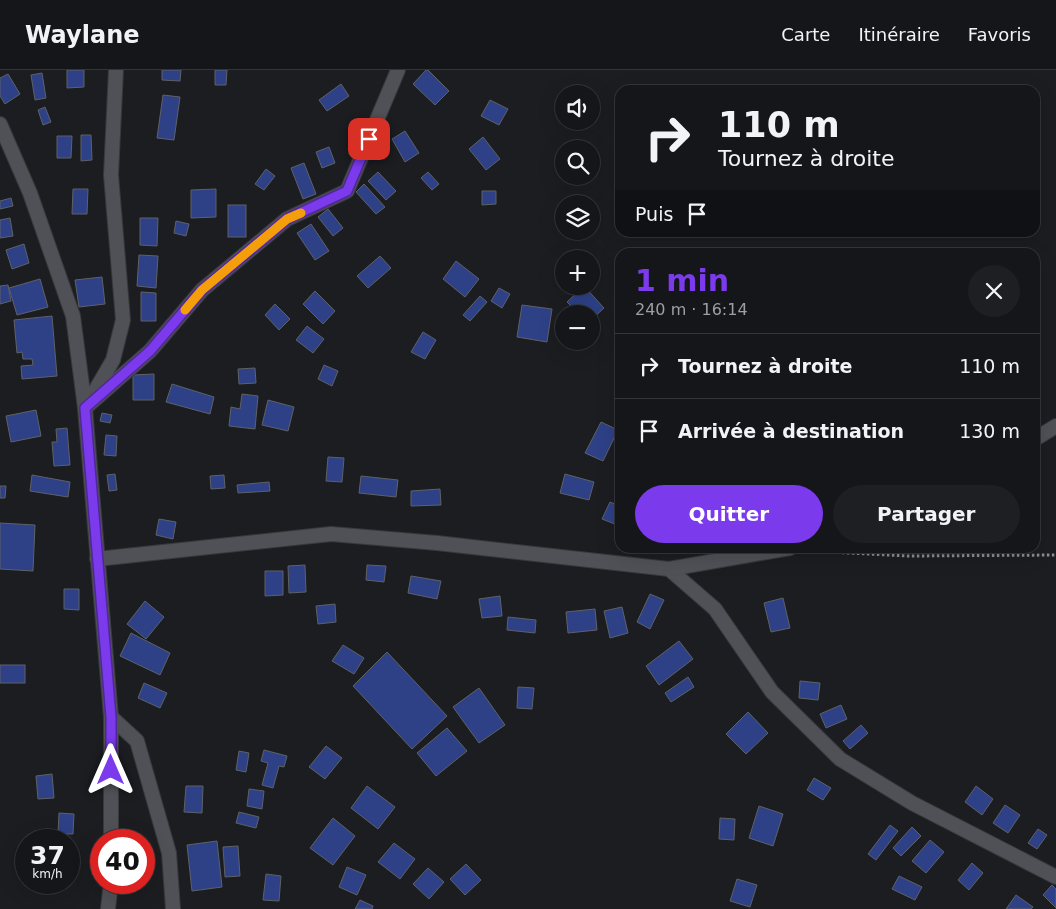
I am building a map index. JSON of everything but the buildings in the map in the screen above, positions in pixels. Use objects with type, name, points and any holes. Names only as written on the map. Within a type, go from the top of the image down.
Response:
[{"type":"street","points":[[85,408],[113,360],[123,320],[112,175],[116,70]]},
{"type":"street","points":[[85,408],[150,351],[202,290],[287,219],[347,191],[398,70]]},
{"type":"street","points":[[0,124],[30,193],[73,316],[85,408],[111,717],[111,829]]},
{"type":"street","points":[[1040,436],[1056,426]]},
{"type":"street","points":[[97,558],[331,534],[437,542],[668,570],[764,553]]},
{"type":"street","points":[[668,570],[715,609],[772,692],[840,759],[912,803],[1056,877]]},
{"type":"street","points":[[111,717],[136,741],[169,853],[172,909]]},
{"type":"street","points":[[108,909],[110,894]]},
{"type":"path","points":[[856,553],[908,556],[1056,555]]},
{"type":"slow traffic","points":[[185,310],[202,290],[287,219],[301,213]]},
{"type":"route","points":[[111,770],[111,717],[85,408],[150,351],[202,290],[287,219],[347,191],[369,139]]}]
